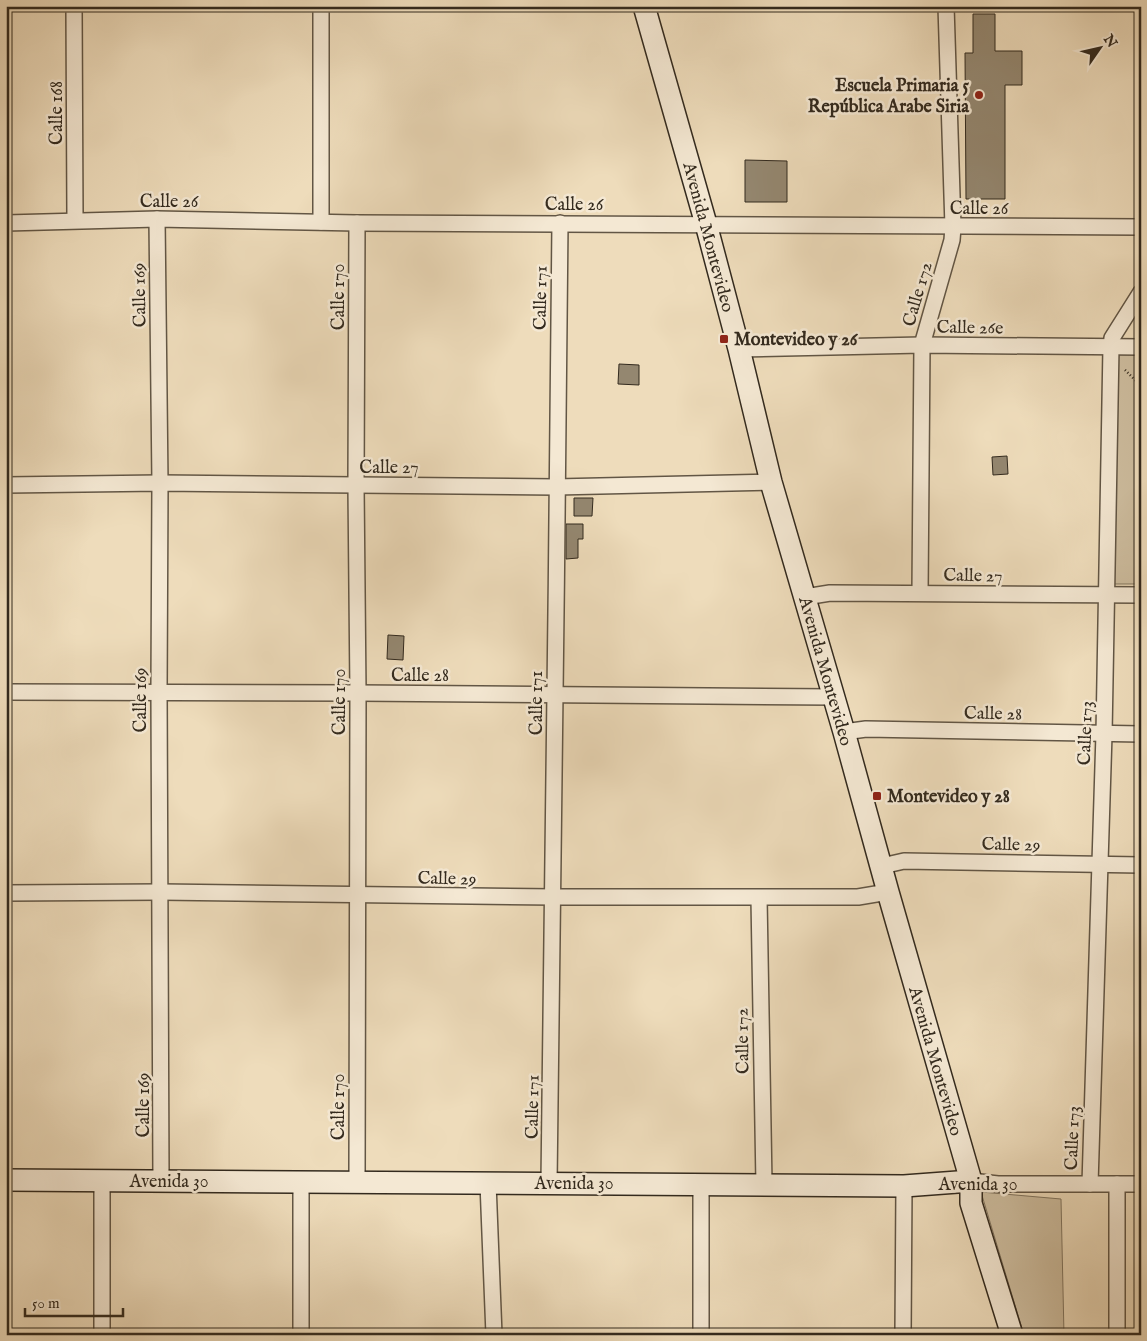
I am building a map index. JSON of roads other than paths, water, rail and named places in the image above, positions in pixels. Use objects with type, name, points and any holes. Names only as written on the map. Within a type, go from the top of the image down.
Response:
[{"type":"main road","name":"Avenida Montevideo","points":[[644,6],[706,224],[771,482],[971,1181],[971,1203],[1012,1335]]},
{"type":"main road","name":"Avenida 30","points":[[6,1180],[904,1186],[971,1181]]},
{"type":"street","name":"Calle 168","points":[[74,6],[75,220]]},
{"type":"street","points":[[321,6],[321,222]]},
{"type":"street","name":"Calle 172","points":[[920,593],[922,345],[952,240],[953,226],[946,6]]},
{"type":"street","name":"Calle 26","points":[[6,223],[157,219],[321,222],[1141,227]]},
{"type":"street","name":"Calle 169","points":[[157,219],[160,483],[161,1181]]},
{"type":"street","name":"Calle 170","points":[[357,222],[357,1182]]},
{"type":"street","name":"Calle 171","points":[[549,1183],[554,897],[556,487],[560,223]]},
{"type":"street","name":"Calle 173","points":[[1090,1184],[1104,734],[1111,348],[1112,338],[1141,292]]},
{"type":"street","name":"Calle 26e","points":[[739,349],[922,345],[1141,348]]},
{"type":"street","name":"Calle 27","points":[[6,485],[160,483],[556,487],[771,482]]},
{"type":"street","name":"Calle 27","points":[[805,597],[830,593],[1141,595]]},
{"type":"street","name":"Calle 28","points":[[6,692],[834,697]]},
{"type":"street","name":"Calle 28","points":[[844,732],[866,729],[1141,734]]},
{"type":"street","name":"Calle 29","points":[[882,866],[904,861],[1141,865]]},
{"type":"street","name":"Calle 29","points":[[6,893],[160,892],[758,898],[858,897],[888,892]]},
{"type":"street","name":"Calle 172","points":[[758,898],[764,1184]]},
{"type":"street","points":[[102,1180],[102,1335]]},
{"type":"street","name":"Avenida 30","points":[[971,1181],[998,1184],[1141,1184]]},
{"type":"street","points":[[300,1335],[301,1182]]},
{"type":"street","points":[[488,1183],[494,1335]]},
{"type":"street","points":[[701,1184],[701,1335]]},
{"type":"street","points":[[1117,1184],[1117,1335]]},
{"type":"street","points":[[903,1335],[904,1186]]},
{"type":"place","name":"Escuela Primaria 5 República Arabe Siria","points":[[979,95]]},
{"type":"place","name":"Montevideo y 26","points":[[724,339]]},
{"type":"place","name":"Montevideo y 28","points":[[877,796]]}]
